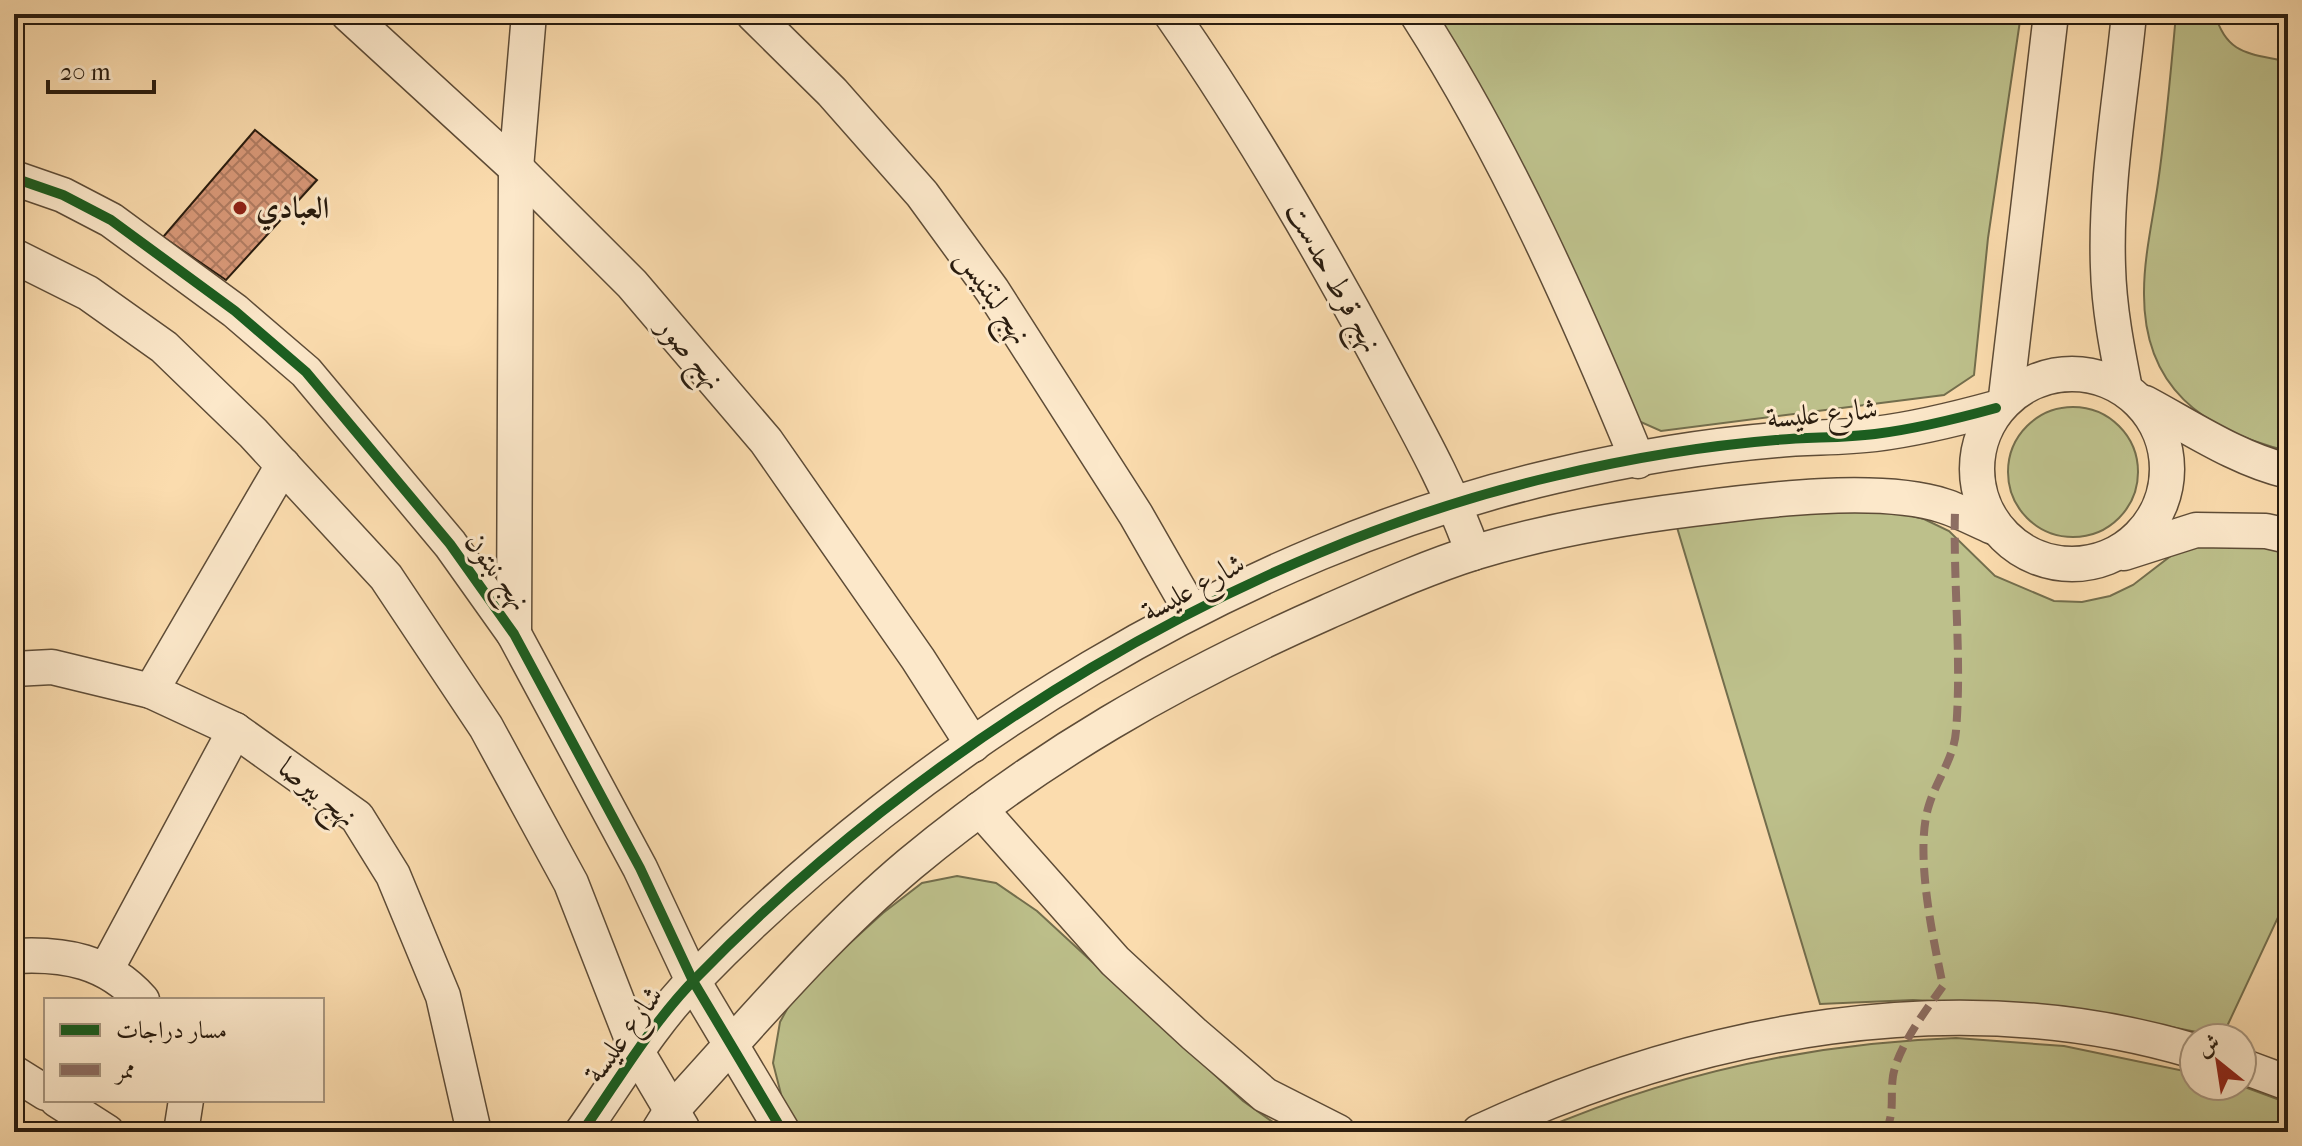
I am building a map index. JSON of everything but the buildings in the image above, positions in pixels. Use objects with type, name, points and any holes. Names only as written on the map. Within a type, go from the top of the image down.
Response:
[{"type":"street","name":"نهج صور","points":[[348,14],[516,168],[632,284],[766,441],[918,659],[973,745]]},
{"type":"street","points":[[514,634],[516,168],[529,14]]},
{"type":"street","name":"نهج لبتنيس","points":[[753,14],[832,92],[931,206],[992,290],[1136,515],[1191,611]]},
{"type":"street","name":"نهج قرط حدست","points":[[1171,14],[1245,120],[1316,241],[1455,500],[1473,553]]},
{"type":"street","points":[[1417,14],[1519,196],[1638,461]]},
{"type":"street","points":[[1993,527],[1977,485],[1978,444],[2001,403],[2051,14]]},
{"type":"street","points":[[2101,560],[2135,541],[2159,510],[2169,473],[2163,434],[2134,395],[2112,324],[2108,265],[2112,159],[2129,14]]},
{"type":"street","name":"نهج نبتون","points":[[14,178],[63,195],[111,220],[235,311],[306,372],[450,544],[514,634],[640,868],[693,981],[783,1132]]},
{"type":"street","points":[[14,256],[88,293],[164,347],[283,465],[386,577],[486,727],[571,883],[637,1052],[671,1125],[730,1046],[849,920],[908,865],[980,809],[1108,721],[1190,674],[1355,599],[1473,553],[1558,531],[1765,499],[1874,496],[1942,505],[1993,527],[2021,551],[2060,565],[2101,560],[2196,530],[2266,531],[2288,536]]},
{"type":"street","points":[[2001,403],[2040,377],[2079,372],[2134,395],[2256,461],[2288,471]]},
{"type":"street","name":"شارع عليسة","points":[[582,1132],[637,1052],[693,981],[817,865],[899,798],[973,745],[1191,611],[1335,544],[1455,500],[1638,461],[1773,440],[1873,434],[1940,424],[2001,403]]},
{"type":"street","points":[[151,691],[283,465]]},
{"type":"street","name":"نهج بيرصا","points":[[14,669],[52,667],[151,691],[235,730],[357,817],[393,875],[443,996],[474,1132]]},
{"type":"street","points":[[107,968],[235,730]]},
{"type":"street","points":[[980,809],[1115,961],[1194,1034],[1265,1095],[1338,1132]]},
{"type":"street","points":[[14,956],[55,953],[107,968],[140,998]]},
{"type":"street","points":[[1479,1132],[1548,1100],[1647,1066],[1756,1037],[1809,1027],[1937,1019],[2058,1023],[2178,1046]]},
{"type":"street","points":[[2258,1072],[2288,1083]]},
{"type":"street","points":[[14,1073],[44,1092]]},
{"type":"street","points":[[60,1102],[97,1129]]},
{"type":"street","points":[[181,1132],[186,1102]]},
{"type":"green space","points":[[1436,14],[2021,14],[1988,238],[1974,375],[1944,395],[1661,431],[1625,415]]},
{"type":"green space","points":[[2176,14],[2215,14],[2226,38],[2234,45],[2252,54],[2288,62],[2288,451],[2230,431],[2184,400],[2167,379],[2154,354],[2146,326],[2145,265],[2158,183]]},
{"type":"green space","points":[[2073,407],[2098,412],[2119,426],[2133,447],[2138,472],[2133,497],[2119,518],[2098,532],[2073,537],[2048,532],[2027,518],[2013,497],[2008,472],[2013,447],[2027,426],[2048,412]]},
{"type":"green space","points":[[1885,509],[1924,519],[1949,531],[1995,576],[2054,601],[2082,602],[2110,596],[2133,585],[2176,552],[2197,547],[2232,544],[2288,548],[2288,896],[2229,1022],[2178,1022],[2178,1028],[2075,1008],[1913,1000],[1820,1004],[1676,524],[1722,516]]},
{"type":"green space","points":[[957,876],[996,883],[1037,911],[1243,1101],[1287,1132],[801,1132],[782,1098],[773,1063],[780,1022],[797,991],[883,913],[922,883]]},
{"type":"green space","points":[[1956,1038],[2064,1046],[2178,1070],[2178,1102],[2258,1102],[2258,1092],[2288,1103],[2288,1132],[1536,1132],[1689,1078],[1794,1055],[1902,1041]]},
{"type":"marked path","points":[[1886,1132],[1896,1065],[1914,1029],[1943,986],[1934,944],[1923,846],[1929,805],[1952,750],[1956,731],[1955,511]]},
{"type":"cycle path","points":[[14,178],[63,195],[111,220],[235,311],[306,372],[450,544],[514,634],[640,868],[693,981],[783,1132]]},
{"type":"cycle path","points":[[582,1132],[679,996],[784,894],[880,813],[983,737],[1091,668],[1204,606],[1319,553],[1437,509],[1555,476],[1721,446],[1890,432],[1996,408]]},
{"type":"place","name":"العبادي","points":[[240,208]]}]
